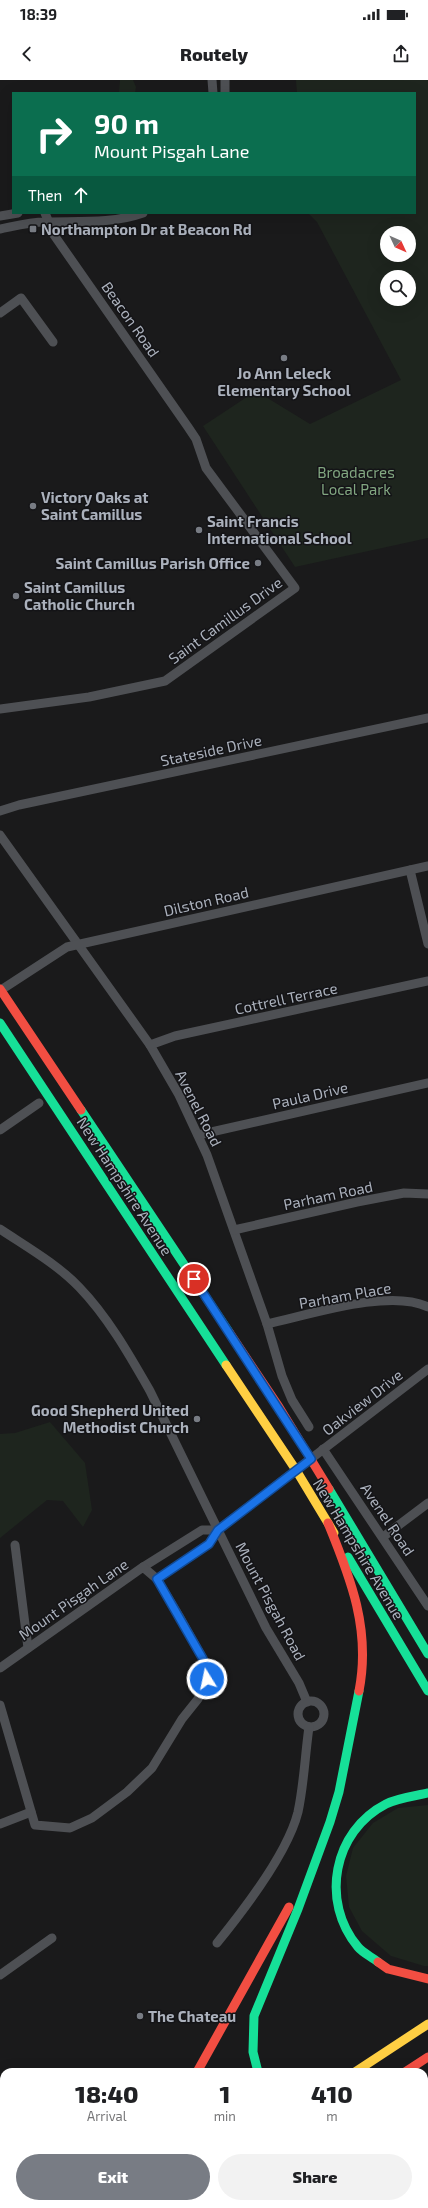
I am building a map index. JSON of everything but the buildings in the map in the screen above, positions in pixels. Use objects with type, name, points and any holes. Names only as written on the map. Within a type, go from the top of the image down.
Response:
[{"type":"main road","name":"New Hampshire Avenue","points":[[0,989],[250,1364],[311,1459],[428,1654]]},
{"type":"main road","name":"New Hampshire Avenue","points":[[0,1022],[296,1470],[428,1691]]},
{"type":"main road","points":[[257,2068],[253,2052],[252,2033],[254,2016],[298,1910],[330,1822],[339,1792],[360,1687],[363,1631],[352,1582],[328,1523]]},
{"type":"main road","points":[[428,1793],[411,1794],[378,1807],[364,1818],[353,1830],[339,1855],[335,1884],[335,1898],[343,1925],[352,1940],[363,1952],[377,1963],[392,1971],[428,1978]]},
{"type":"main road","points":[[199,2068],[289,1905],[330,1822]]},
{"type":"main road","points":[[361,2068],[428,2024]]},
{"type":"main road","points":[[411,2068],[428,2057]]},
{"type":"street","points":[[212,80],[213,92]]},
{"type":"street","points":[[225,80],[225,92]]},
{"type":"street","points":[[0,216],[12,214]]},
{"type":"street","name":"Beacon Road","points":[[45,214],[54,235],[135,348],[196,439]]},
{"type":"street","points":[[0,229],[49,222],[112,220],[139,214]]},
{"type":"street","points":[[0,313],[21,298],[52,342]]},
{"type":"street","name":"Saint Camillus Drive","points":[[0,709],[89,697],[165,682],[295,588],[206,468],[196,439]]},
{"type":"street","name":"Stateside Drive","points":[[0,811],[19,805],[428,718]]},
{"type":"street","name":"Avenel Road","points":[[0,835],[80,944],[150,1045],[198,1135],[207,1154],[267,1324],[282,1376],[292,1400],[309,1427]]},
{"type":"street","name":"Dilston Road","points":[[0,989],[67,947],[428,866]]},
{"type":"street","points":[[410,870],[428,944]]},
{"type":"street","name":"Cottrell Terrace","points":[[150,1045],[175,1036],[428,981]]},
{"type":"street","name":"Paula Drive","points":[[198,1135],[428,1083]]},
{"type":"street","points":[[0,1130],[39,1103]]},
{"type":"street","name":"Parham Road","points":[[234,1230],[357,1202],[404,1193],[428,1194]]},
{"type":"street","name":"Mount Pisgah Road","points":[[0,1229],[56,1267],[79,1287],[99,1311],[134,1364],[150,1392],[266,1628],[299,1683],[307,1702]]},
{"type":"street","name":"Parham Place","points":[[267,1324],[381,1299],[403,1299],[428,1307]]},
{"type":"street","name":"Oakview Drive","points":[[218,1530],[428,1369]]},
{"type":"street","name":"Avenel Road","points":[[323,1449],[428,1606]]},
{"type":"street","points":[[383,1537],[428,1503]]},
{"type":"street","name":"Mount Pisgah Lane","points":[[0,1668],[143,1567],[202,1530],[218,1530]]},
{"type":"street","points":[[157,1579],[209,1544],[218,1530]]},
{"type":"street","points":[[15,1545],[28,1648]]},
{"type":"street","name":"Mount Pisgah Lane","points":[[31,1812],[35,1825],[70,1828],[92,1818],[127,1792],[152,1768],[182,1719],[198,1699],[207,1679],[203,1659],[157,1579],[143,1567]]},
{"type":"street","points":[[307,1702],[320,1705],[324,1713],[322,1722],[314,1727],[304,1725],[299,1718],[300,1708],[307,1702]]},
{"type":"street","points":[[0,1705],[31,1812],[0,1824]]},
{"type":"street","points":[[217,1943],[239,1915],[274,1862],[294,1823],[298,1810],[309,1727]]},
{"type":"street","points":[[0,1975],[52,1938]]},
{"type":"green space","points":[[120,80],[133,80],[136,87],[135,92],[119,92]]},
{"type":"green space","name":"Broadacres Local Park","points":[[296,80],[428,80],[428,538],[295,567],[203,426],[256,391],[310,424],[401,380],[317,222],[309,214],[416,214],[416,92],[297,92]]},
{"type":"green space","points":[[50,1422],[85,1463],[92,1510],[83,1527],[63,1501],[47,1500],[0,1538],[0,1434],[15,1433]]},
{"type":"green space","points":[[428,1805],[428,1966],[424,1966],[391,1956],[362,1931],[349,1907],[346,1876],[353,1848],[373,1823],[398,1808]]},
{"type":"traffic: fast","points":[[0,1023],[226,1365]]},
{"type":"traffic: fast","points":[[81,1110],[229,1332]]},
{"type":"traffic: fast","points":[[329,1489],[428,1654]]},
{"type":"traffic: fast","points":[[348,1557],[428,1691]]},
{"type":"traffic: fast","points":[[257,2068],[253,2052],[254,2016],[298,1909],[330,1822],[339,1792],[359,1691]]},
{"type":"traffic: fast","points":[[378,1962],[358,1947],[346,1929],[339,1909],[336,1889],[338,1869],[344,1849],[354,1831],[368,1816],[391,1802],[428,1793]]},
{"type":"traffic: slow","points":[[226,1365],[296,1470],[334,1533]]},
{"type":"traffic: slow","points":[[361,2068],[428,2024]]},
{"type":"traffic: jam","points":[[0,989],[81,1110]]},
{"type":"traffic: jam","points":[[229,1332],[279,1407],[329,1489]]},
{"type":"traffic: jam","points":[[328,1523],[351,1585],[361,1626],[362,1669],[359,1691]]},
{"type":"traffic: jam","points":[[199,2068],[289,1907]]},
{"type":"traffic: jam","points":[[378,1962],[388,1969],[428,1979]]},
{"type":"traffic: jam","points":[[411,2068],[428,2057]]},
{"type":"place","name":"Northampton Dr at Beacon Rd","points":[[33,229]]},
{"type":"place","name":"Jo Ann Leleck Elementary School","points":[[284,358]]},
{"type":"place","name":"Victory Oaks at Saint Camillus","points":[[33,506]]},
{"type":"place","name":"Saint Francis International School","points":[[199,530]]},
{"type":"place","name":"Saint Camillus Parish Office","points":[[258,563]]},
{"type":"place","name":"Saint Camillus Catholic Church","points":[[16,596]]},
{"type":"place","name":"Good Shepherd United Methodist Church","points":[[197,1419]]},
{"type":"place","name":"The Chateau","points":[[140,2016]]},
{"type":"route","points":[[194,1279],[279,1407],[311,1459],[218,1530],[209,1544],[157,1579],[203,1659],[207,1679]]}]
